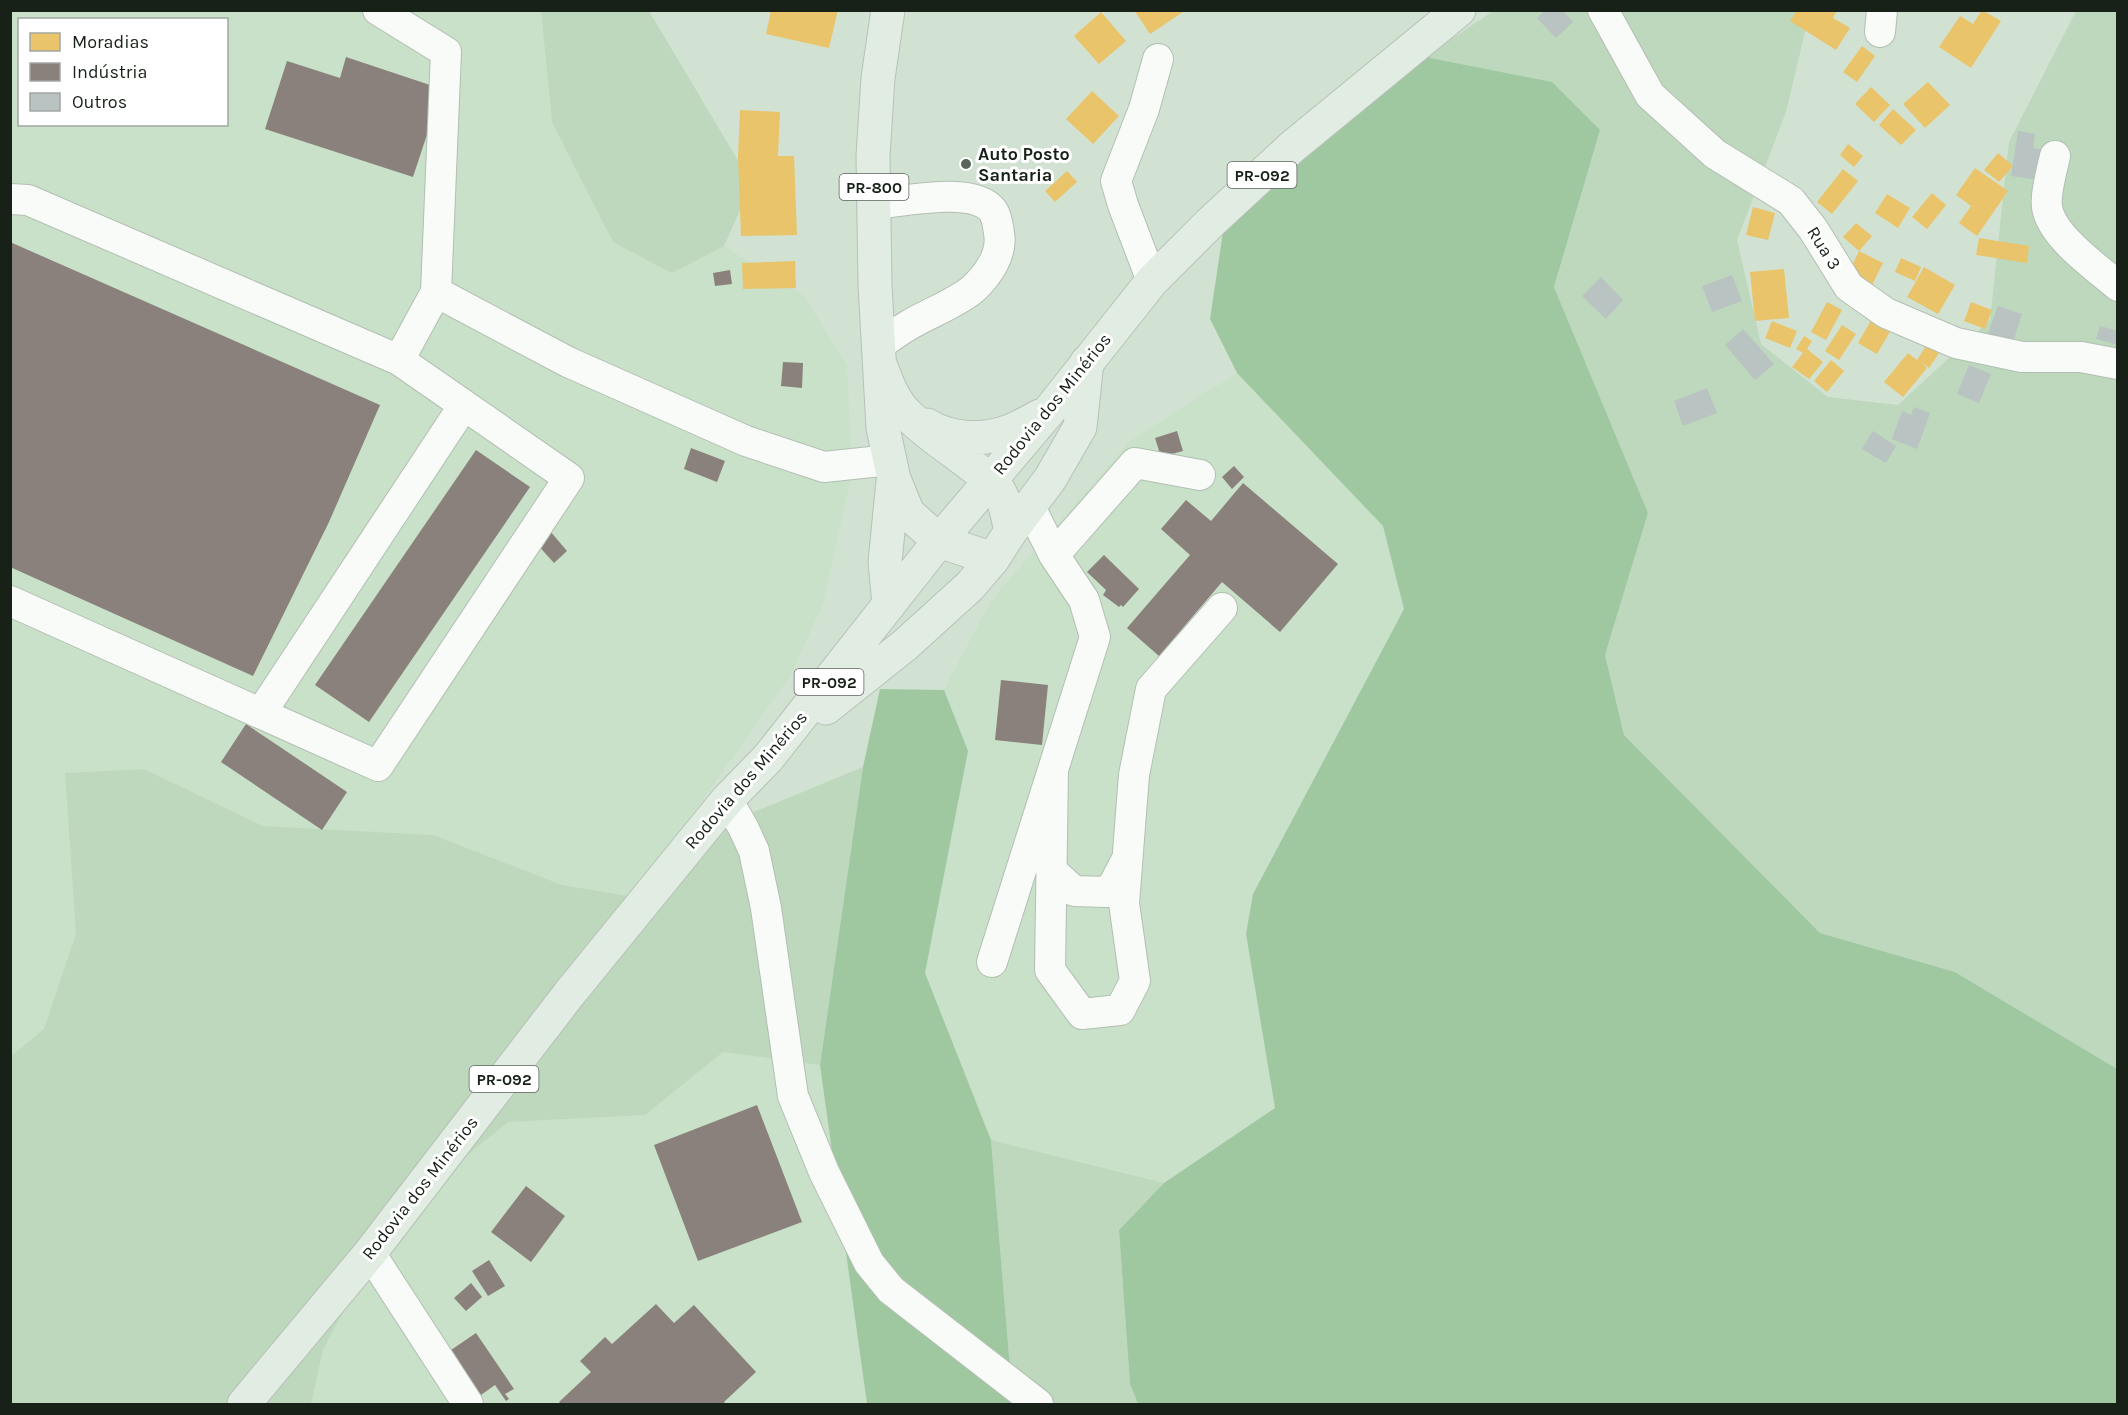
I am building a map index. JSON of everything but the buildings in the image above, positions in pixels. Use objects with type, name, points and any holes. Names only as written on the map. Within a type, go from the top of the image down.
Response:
[{"type":"main road","name":"PR-800","points":[[888,10],[878,78],[873,156],[875,285],[883,428],[892,470],[908,513],[939,541]]},
{"type":"main road","name":"Rodovia dos Minérios","points":[[244,1404],[370,1253],[568,994],[727,800],[768,758],[939,541],[1049,411],[1152,281],[1211,222],[1292,147],[1459,10]]},
{"type":"main road","name":"PR-800","points":[[879,354],[888,385],[905,412],[989,481]]},
{"type":"main road","points":[[768,758],[853,685],[905,645],[970,586],[993,559],[1050,479],[1080,427],[1086,362]]},
{"type":"main road","points":[[905,412],[947,435],[965,437],[998,434],[1011,430],[1049,411]]},
{"type":"main road","points":[[889,606],[885,562],[892,470]]},
{"type":"main road","points":[[989,481],[993,483],[1000,496],[1020,519]]},
{"type":"main road","points":[[939,541],[993,559]]},
{"type":"street","points":[[378,10],[446,52],[436,292],[399,360]]},
{"type":"street","name":"Rua 3","points":[[1603,10],[1650,95],[1715,154],[1791,201],[1813,229],[1849,287],[1886,313],[1956,343],[2022,357],[2081,357],[2118,364]]},
{"type":"street","points":[[1152,281],[1116,182],[1144,109],[1158,59]]},
{"type":"street","points":[[2055,156],[2047,206],[2050,220],[2057,232],[2118,286]]},
{"type":"street","points":[[874,204],[951,196],[967,197],[982,202],[992,210],[997,219],[1000,237],[991,267],[970,291],[910,324],[879,354]]},
{"type":"street","points":[[10,199],[28,200],[399,360],[569,478],[378,766],[10,601]]},
{"type":"street","points":[[436,292],[568,362],[746,441],[824,467],[892,470]]},
{"type":"street","points":[[261,713],[464,405]]},
{"type":"street","points":[[1054,555],[1136,463],[1200,475]]},
{"type":"street","points":[[992,962],[1095,637],[1084,600],[1054,555],[1020,519]]},
{"type":"street","points":[[1053,771],[1050,970],[1082,1014],[1120,1010],[1135,981],[1124,903],[1134,775],[1152,688],[1222,608]]},
{"type":"street","points":[[727,800],[754,851],[765,908],[793,1096],[824,1172],[869,1263],[891,1290],[1038,1404]]},
{"type":"street","points":[[1051,870],[1074,891],[1107,892],[1128,858]]},
{"type":"street","points":[[370,1253],[468,1404]]},
{"type":"shaded area","points":[[11,11],[541,11],[552,122],[672,273],[724,246],[803,295],[847,365],[852,473],[823,604],[790,676],[634,897],[562,885],[433,835],[263,826],[144,769],[65,773],[76,934],[44,1029],[11,1056]]},
{"type":"shaded area","points":[[541,11],[649,11],[752,184],[724,246],[672,273],[613,242],[552,122]]},
{"type":"shaded area","points":[[1493,11],[1810,11],[1786,112],[1737,240],[1761,344],[1828,397],[1898,405],[1990,320],[2009,142],[2076,11],[2117,11],[2117,1069],[1955,972],[1820,933],[1624,735],[1605,655],[1648,513],[1554,287],[1600,130],[1425,57]]},
{"type":"shaded area","points":[[1425,57],[1552,82],[1600,130],[1554,287],[1648,513],[1605,655],[1624,735],[1820,933],[1955,972],[2117,1069],[2117,1404],[1138,1404],[1130,1384],[1119,1230],[1164,1183],[1275,1108],[1246,934],[1253,894],[1404,609],[1383,526],[1237,373],[1210,319],[1224,225]]},
{"type":"shaded area","points":[[1237,373],[1383,526],[1404,609],[1253,894],[1246,934],[1275,1108],[1164,1183],[991,1140],[925,973],[968,751],[944,690],[990,602],[1130,441]]},
{"type":"shaded area","points":[[880,689],[944,690],[968,751],[925,973],[991,1140],[1013,1404],[867,1404],[820,1065],[863,767]]},
{"type":"shaded area","points":[[863,767],[820,1065],[723,1052],[645,1115],[508,1122],[458,1163],[354,1291],[323,1350],[311,1404],[11,1404],[11,1056],[44,1029],[76,934],[65,773],[144,769],[263,826],[433,835],[562,885],[634,897],[737,819]]},
{"type":"shaded area","points":[[723,1052],[820,1065],[867,1404],[311,1404],[323,1350],[354,1291],[458,1163],[508,1122],[645,1115]]},
{"type":"shaded area","points":[[991,1140],[1164,1183],[1119,1230],[1130,1384],[1138,1404],[1013,1404]]},
{"type":"place","name":"Auto Posto Santaria","points":[[966,164]]}]
